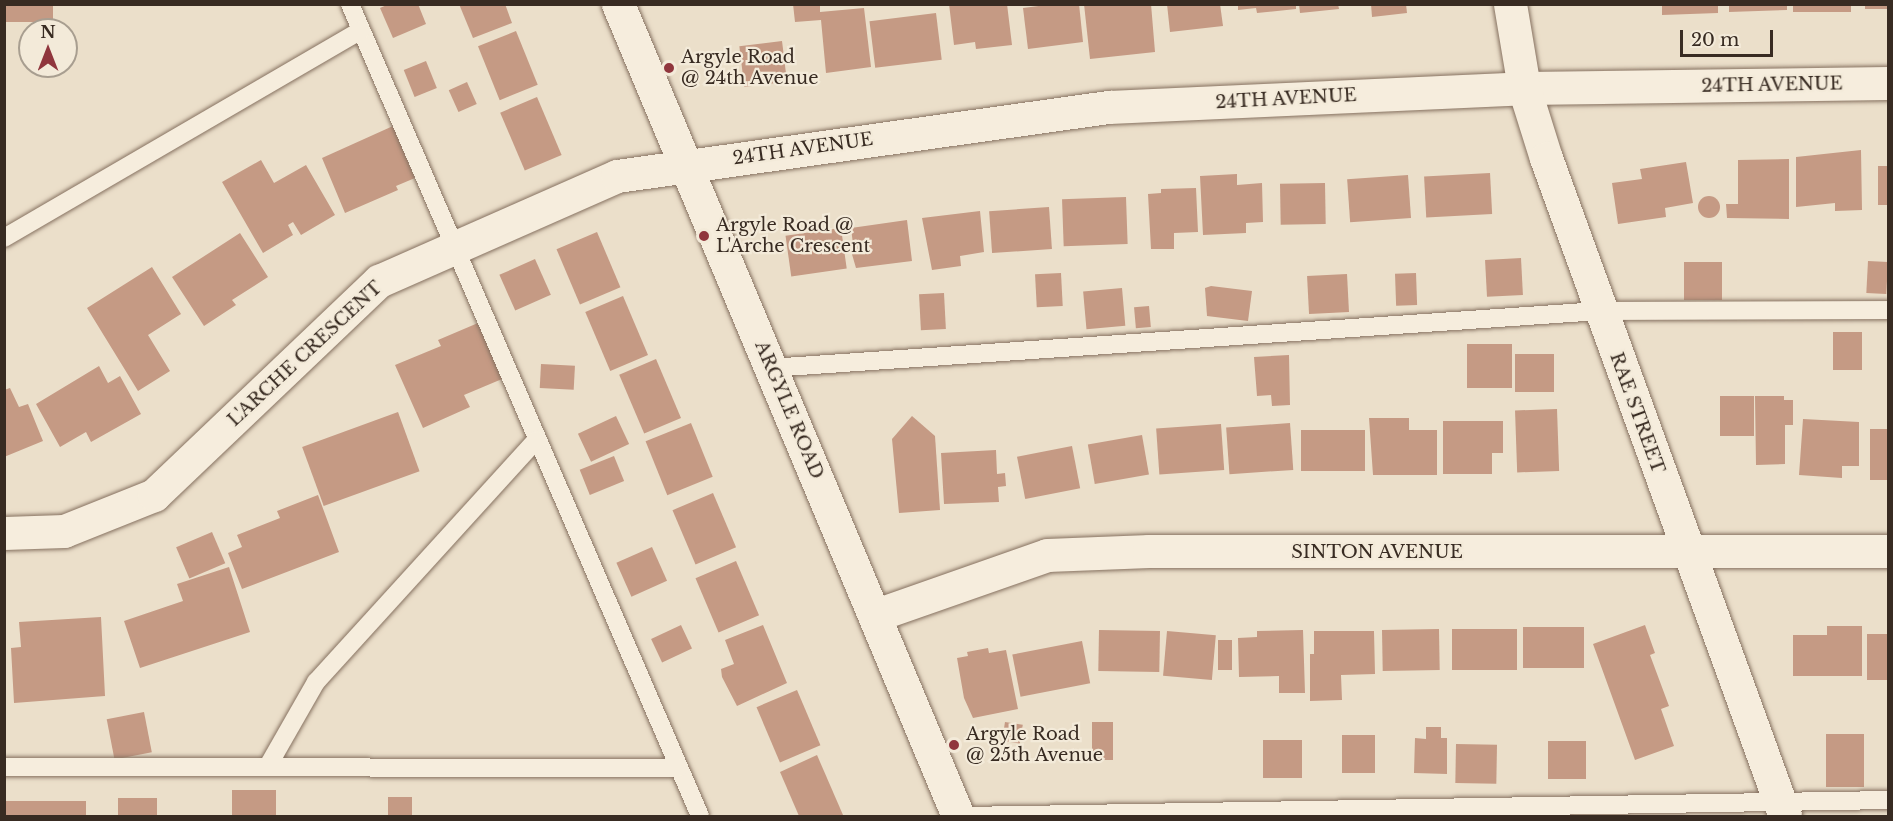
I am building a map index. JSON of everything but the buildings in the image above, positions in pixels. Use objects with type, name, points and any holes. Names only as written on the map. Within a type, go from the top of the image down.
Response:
[{"type":"street","name":"ARGYLE ROAD","points":[[618,4],[688,165],[770,368],[876,615],[957,816]]},
{"type":"street","name":"RAE STREET","points":[[1510,4],[1524,88],[1600,311],[1782,808]]},
{"type":"street","name":"24TH AVENUE","points":[[688,165],[1109,107],[1524,88],[1888,83]]},
{"type":"street","name":"L'ARCHE CRESCENT","points":[[4,533],[64,531],[154,495],[380,282],[617,176],[688,165]]},
{"type":"street","name":"SINTON AVENUE","points":[[876,615],[1047,555],[1149,551],[1688,554],[1888,551]]},
{"type":"lane","points":[[350,4],[453,249],[700,816]]},
{"type":"lane","points":[[4,238],[361,30]]},
{"type":"lane","points":[[770,368],[1600,311],[1888,310]]},
{"type":"lane","points":[[268,766],[316,682],[536,440]]},
{"type":"lane","points":[[4,767],[679,768]]},
{"type":"lane","points":[[963,816],[1782,808],[1888,800]]},
{"type":"place","name":"Argyle Road @ 24th Avenue","points":[[669,68]]},
{"type":"place","name":"Argyle Road @ L'Arche Crescent","points":[[704,236]]},
{"type":"place","name":"Argyle Road @ 25th Avenue","points":[[954,745]]}]
